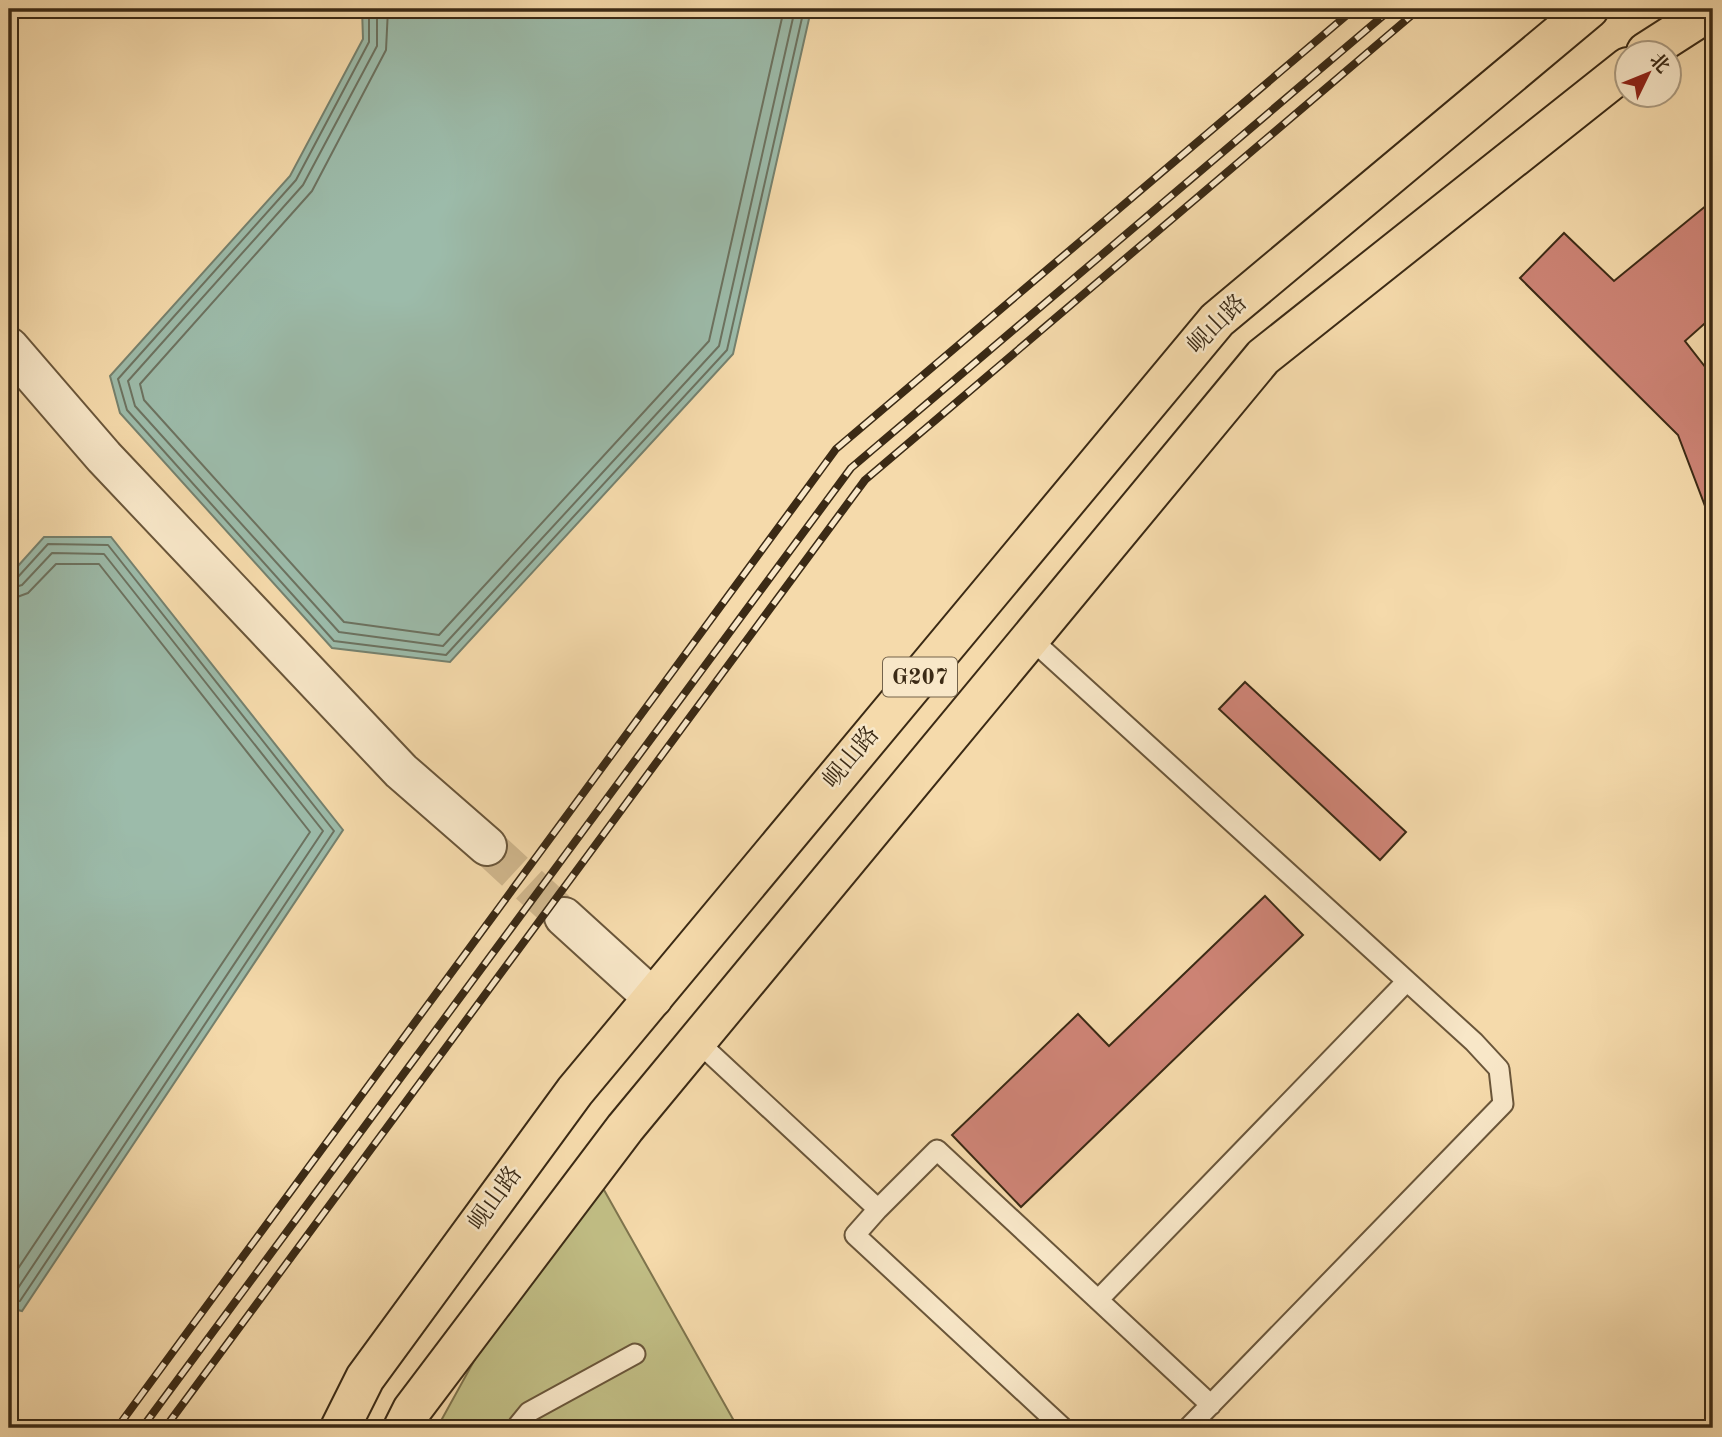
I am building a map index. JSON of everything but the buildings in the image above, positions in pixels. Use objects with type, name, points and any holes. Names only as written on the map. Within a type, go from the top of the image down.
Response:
[{"type":"highway","name":"岘山路","points":[[340,1428],[365,1378],[575,1091],[1217,320],[1589,9]]},
{"type":"highway","points":[[1668,38],[1713,9]]},
{"type":"highway","name":"G207","points":[[403,1428],[412,1410],[625,1128],[1262,357],[1614,78]]},
{"type":"street","points":[[9,347],[104,457],[401,771],[487,846]]},
{"type":"street","points":[[564,917],[653,998]]},
{"type":"lane","points":[[1030,638],[1407,981],[1499,1069],[1503,1104],[1188,1428]]},
{"type":"lane","points":[[1098,1300],[1407,981]]},
{"type":"lane","points":[[697,1041],[878,1209]]},
{"type":"lane","points":[[1063,1428],[855,1235],[937,1150],[1211,1405]]},
{"type":"lane","points":[[516,1428],[529,1412],[635,1354]]},
{"type":"shaded area","points":[[586,1158],[738,1428],[437,1428]]},
{"type":"water","points":[[362,9],[811,10],[733,354],[450,662],[332,648],[120,413],[110,376],[290,176],[363,39]]},
{"type":"water","points":[[44,537],[111,537],[343,830],[22,1311],[9,1308],[9,576]]},
{"type":"tunnel","points":[[487,846],[564,917]]},
{"type":"railway","points":[[117,1428],[836,449],[1354,9]]},
{"type":"railway","points":[[142,1428],[851,468],[1391,9]]},
{"type":"railway","points":[[165,1428],[865,480],[1419,9]]}]
